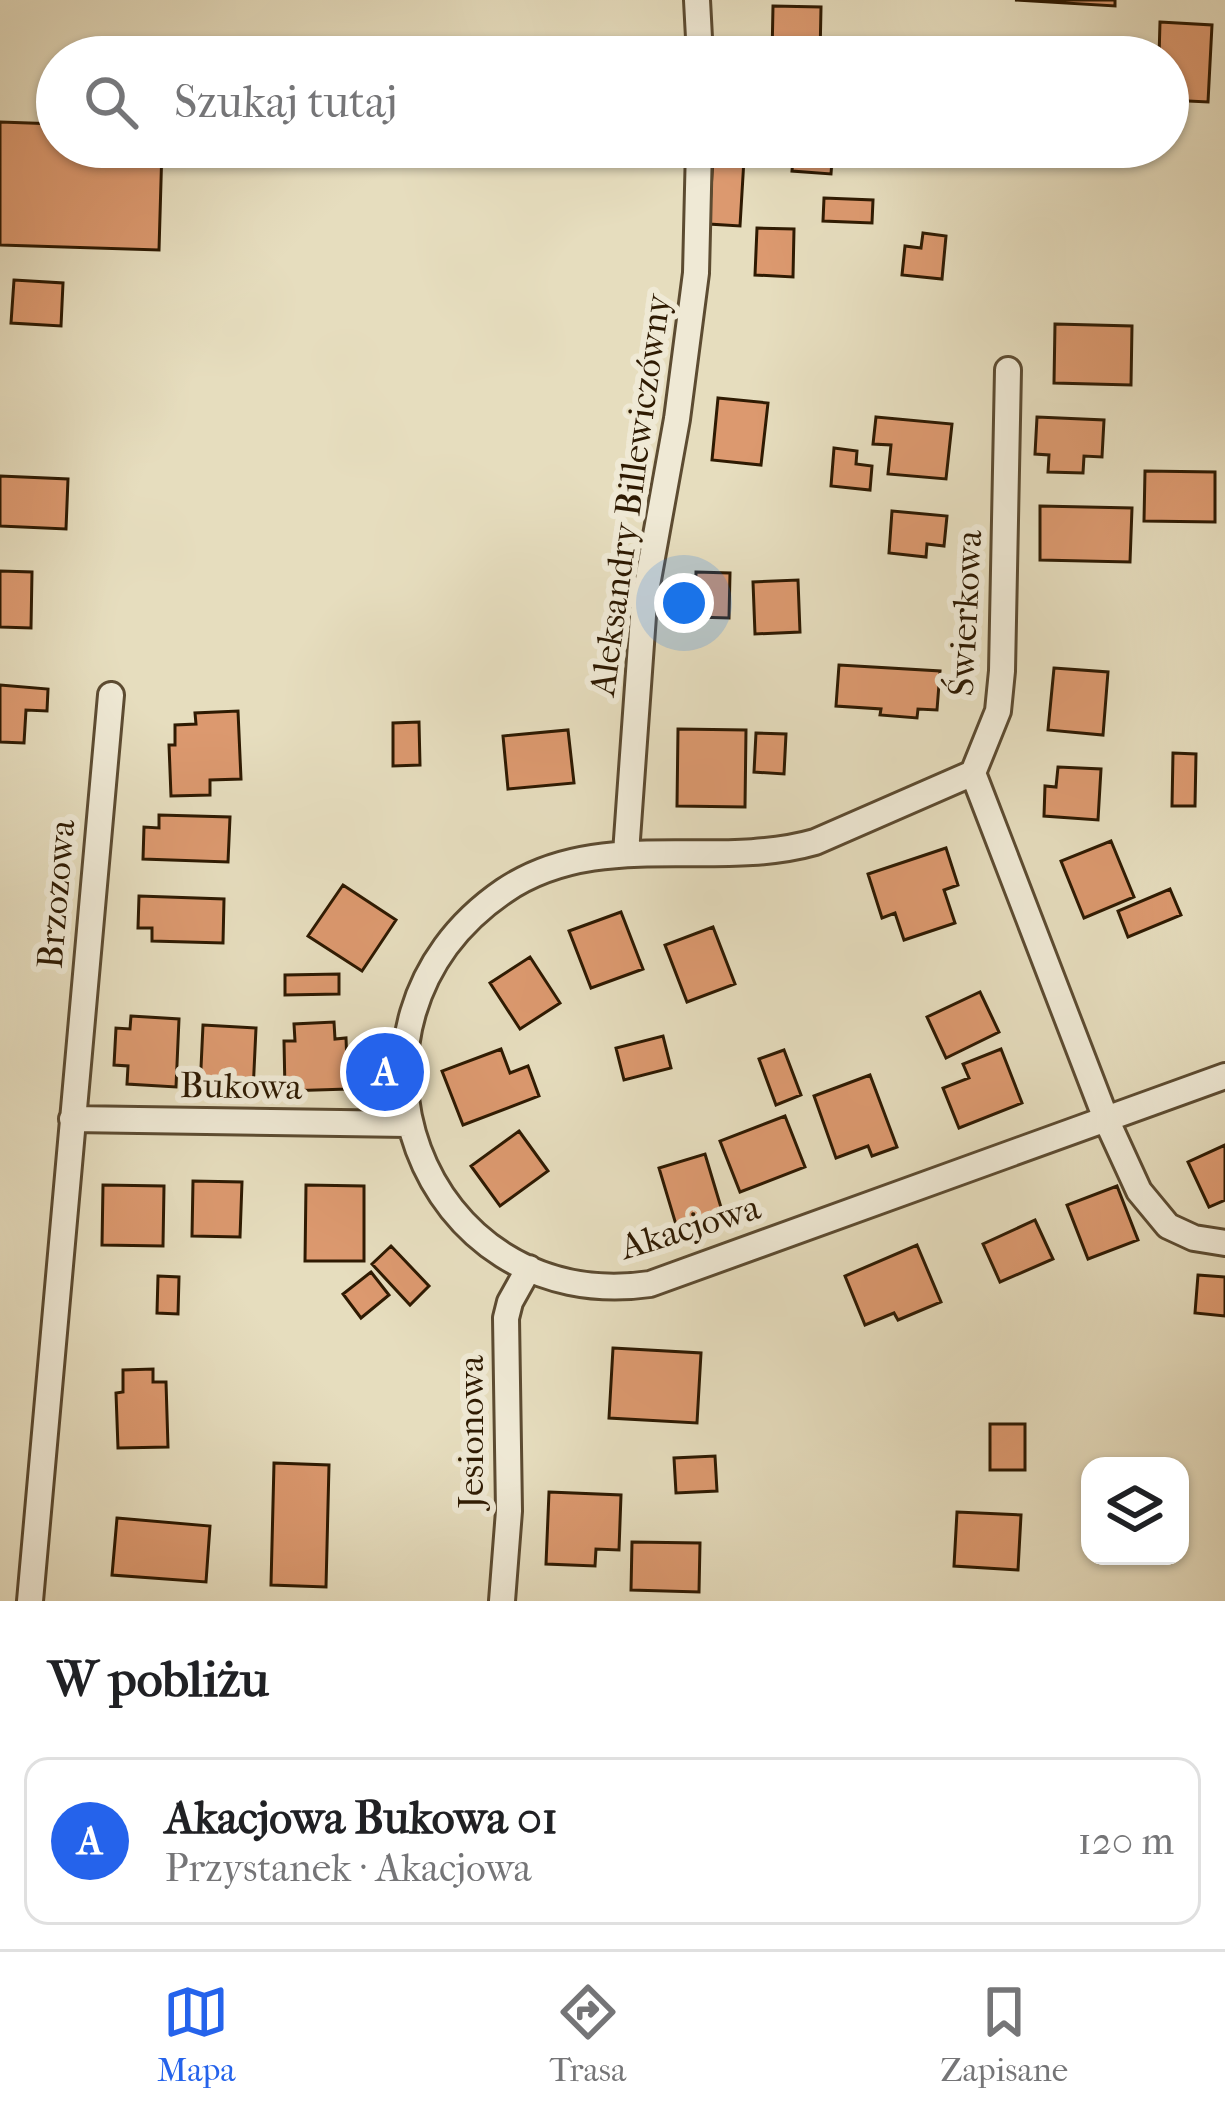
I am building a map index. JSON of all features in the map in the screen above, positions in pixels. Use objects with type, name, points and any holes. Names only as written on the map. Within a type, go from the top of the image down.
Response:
[{"type":"street","points":[[697,0],[699,36]]},
{"type":"street","name":"Aleksandry Billewiczówny","points":[[626,853],[644,602],[680,398],[696,273],[698,168]]},
{"type":"street","name":"Świerkowa","points":[[973,773],[998,711],[1002,671],[1008,370]]},
{"type":"street","name":"Brzozowa","points":[[30,1601],[111,695]]},
{"type":"street","points":[[973,773],[1106,1119],[1139,1191],[1156,1216],[1194,1238],[1225,1243]]},
{"type":"street","name":"Akacjowa","points":[[973,773],[788,850],[626,853],[564,862],[501,892],[448,942],[427,977],[407,1030],[408,1124],[420,1158],[454,1210],[489,1242],[550,1277],[603,1288],[650,1284],[1225,1076]]},
{"type":"street","name":"Bukowa","points":[[72,1119],[408,1124]]},
{"type":"street","name":"Jesionowa","points":[[502,1601],[509,1511],[506,1318],[529,1268]]},
{"type":"building","points":[[1015,0],[1115,0],[1115,6]]},
{"type":"building","points":[[773,6],[821,7],[820,36],[772,36]]},
{"type":"building","points":[[1160,22],[1212,25],[1208,102],[1189,101],[1189,36],[1160,36]]},
{"type":"building","points":[[0,122],[36,123],[36,168],[161,168],[159,250],[0,245]]},
{"type":"building","points":[[712,168],[743,168],[740,226],[709,224]]},
{"type":"building","points":[[792,168],[831,168],[831,174]]},
{"type":"building","points":[[824,198],[873,200],[872,223],[823,221]]},
{"type":"building","points":[[757,228],[794,229],[793,277],[755,275]]},
{"type":"building","points":[[923,233],[946,236],[942,279],[902,275],[905,246],[921,248]]},
{"type":"building","points":[[14,280],[63,283],[61,326],[11,323]]},
{"type":"building","points":[[1055,324],[1132,326],[1131,385],[1054,383]]},
{"type":"building","points":[[718,398],[768,403],[761,465],[712,460]]},
{"type":"building","points":[[876,417],[952,424],[946,479],[888,474],[891,445],[873,444]]},
{"type":"building","points":[[1037,417],[1104,420],[1102,457],[1084,456],[1083,473],[1048,472],[1049,455],[1035,454]]},
{"type":"building","points":[[834,448],[857,451],[856,464],[872,466],[870,490],[831,486]]},
{"type":"building","points":[[1145,471],[1215,472],[1215,522],[1144,521]]},
{"type":"building","points":[[0,476],[68,479],[66,529],[0,526]]},
{"type":"building","points":[[1040,506],[1132,508],[1130,562],[1040,560]]},
{"type":"building","points":[[892,511],[947,516],[944,546],[927,544],[926,557],[889,553]]},
{"type":"building","points":[[0,571],[32,572],[31,628],[0,627]]},
{"type":"building","points":[[696,572],[730,573],[729,618],[695,617]]},
{"type":"building","points":[[798,580],[800,632],[755,634],[753,582]]},
{"type":"building","points":[[839,665],[940,671],[937,710],[918,709],[917,718],[880,715],[881,709],[836,706]]},
{"type":"building","points":[[1054,668],[1108,672],[1103,735],[1048,730]]},
{"type":"building","points":[[0,685],[48,689],[47,711],[26,710],[24,743],[0,742]]},
{"type":"building","points":[[238,711],[241,779],[210,780],[210,795],[171,796],[169,745],[175,745],[175,725],[196,724],[195,713]]},
{"type":"building","points":[[419,722],[420,765],[393,766],[393,723]]},
{"type":"building","points":[[678,729],[746,730],[745,807],[677,806]]},
{"type":"building","points":[[568,730],[574,783],[508,789],[503,736]]},
{"type":"building","points":[[756,733],[786,734],[784,774],[754,772]]},
{"type":"building","points":[[1173,753],[1196,754],[1195,806],[1172,806]]},
{"type":"building","points":[[1058,767],[1101,769],[1098,820],[1044,816],[1045,786],[1056,787]]},
{"type":"building","points":[[159,815],[230,817],[228,862],[143,859],[144,827],[159,828]]},
{"type":"building","points":[[1111,841],[1134,897],[1084,918],[1061,861]]},
{"type":"building","points":[[946,848],[958,885],[944,890],[955,923],[904,940],[895,913],[882,918],[868,874]]},
{"type":"building","points":[[343,885],[396,920],[362,971],[308,936]]},
{"type":"building","points":[[1170,889],[1181,915],[1128,937],[1118,911]]},
{"type":"building","points":[[139,896],[224,899],[223,943],[152,941],[152,928],[138,928]]},
{"type":"building","points":[[621,912],[643,969],[591,988],[569,931]]},
{"type":"building","points":[[713,927],[735,984],[687,1002],[665,945]]},
{"type":"building","points":[[530,957],[560,1003],[520,1029],[490,983]]},
{"type":"building","points":[[339,974],[339,994],[285,995],[285,975]]},
{"type":"building","points":[[980,992],[999,1032],[946,1058],[927,1017]]},
{"type":"building","points":[[131,1016],[179,1019],[176,1087],[127,1084],[128,1066],[114,1065],[116,1028],[130,1029]]},
{"type":"building","points":[[334,1022],[335,1039],[346,1038],[348,1089],[285,1091],[284,1041],[295,1041],[294,1024]]},
{"type":"building","points":[[203,1025],[256,1028],[253,1092],[200,1089]]},
{"type":"building","points":[[663,1036],[671,1068],[624,1080],[616,1048]]},
{"type":"building","points":[[501,1049],[510,1073],[528,1066],[539,1096],[463,1125],[442,1071]]},
{"type":"building","points":[[1001,1049],[1022,1103],[959,1128],[943,1088],[969,1078],[963,1064]]},
{"type":"building","points":[[784,1050],[801,1095],[776,1105],[759,1059]]},
{"type":"building","points":[[870,1075],[897,1147],[872,1156],[868,1146],[836,1158],[814,1096]]},
{"type":"building","points":[[785,1116],[805,1167],[740,1192],[720,1141]]},
{"type":"building","points":[[519,1131],[548,1171],[500,1206],[471,1166]]},
{"type":"building","points":[[1225,1145],[1225,1200],[1209,1207],[1188,1162]]},
{"type":"building","points":[[705,1154],[723,1214],[677,1228],[659,1168]]},
{"type":"building","points":[[193,1181],[242,1182],[240,1237],[192,1236]]},
{"type":"building","points":[[103,1185],[164,1186],[163,1246],[102,1245]]},
{"type":"building","points":[[306,1185],[364,1186],[364,1261],[305,1261]]},
{"type":"building","points":[[1117,1186],[1138,1240],[1088,1259],[1067,1205]]},
{"type":"building","points":[[1035,1220],[1053,1259],[1000,1282],[983,1244]]},
{"type":"building","points":[[917,1245],[941,1302],[898,1320],[894,1313],[865,1325],[845,1276]]},
{"type":"building","points":[[391,1246],[429,1286],[410,1305],[372,1264]]},
{"type":"building","points":[[371,1272],[389,1295],[361,1318],[343,1294]]},
{"type":"building","points":[[1198,1275],[1225,1277],[1225,1316],[1195,1313]]},
{"type":"building","points":[[158,1276],[179,1277],[178,1314],[157,1313]]},
{"type":"building","points":[[613,1348],[701,1353],[697,1423],[609,1418]]},
{"type":"building","points":[[153,1369],[153,1382],[166,1382],[168,1447],[118,1448],[116,1393],[123,1392],[123,1370]]},
{"type":"building","points":[[990,1424],[1025,1424],[1025,1470],[990,1470]]},
{"type":"building","points":[[715,1456],[717,1491],[676,1493],[674,1458]]},
{"type":"building","points":[[274,1463],[329,1465],[326,1587],[271,1585]]},
{"type":"building","points":[[549,1492],[621,1495],[619,1550],[596,1549],[595,1566],[546,1564]]},
{"type":"building","points":[[957,1512],[1021,1515],[1018,1570],[954,1566]]},
{"type":"building","points":[[117,1518],[210,1526],[206,1582],[112,1575]]},
{"type":"building","points":[[632,1542],[700,1543],[699,1592],[631,1590]]},
{"type":"place","name":"Akacjowa Bukowa 01","points":[[385,1072]]}]
